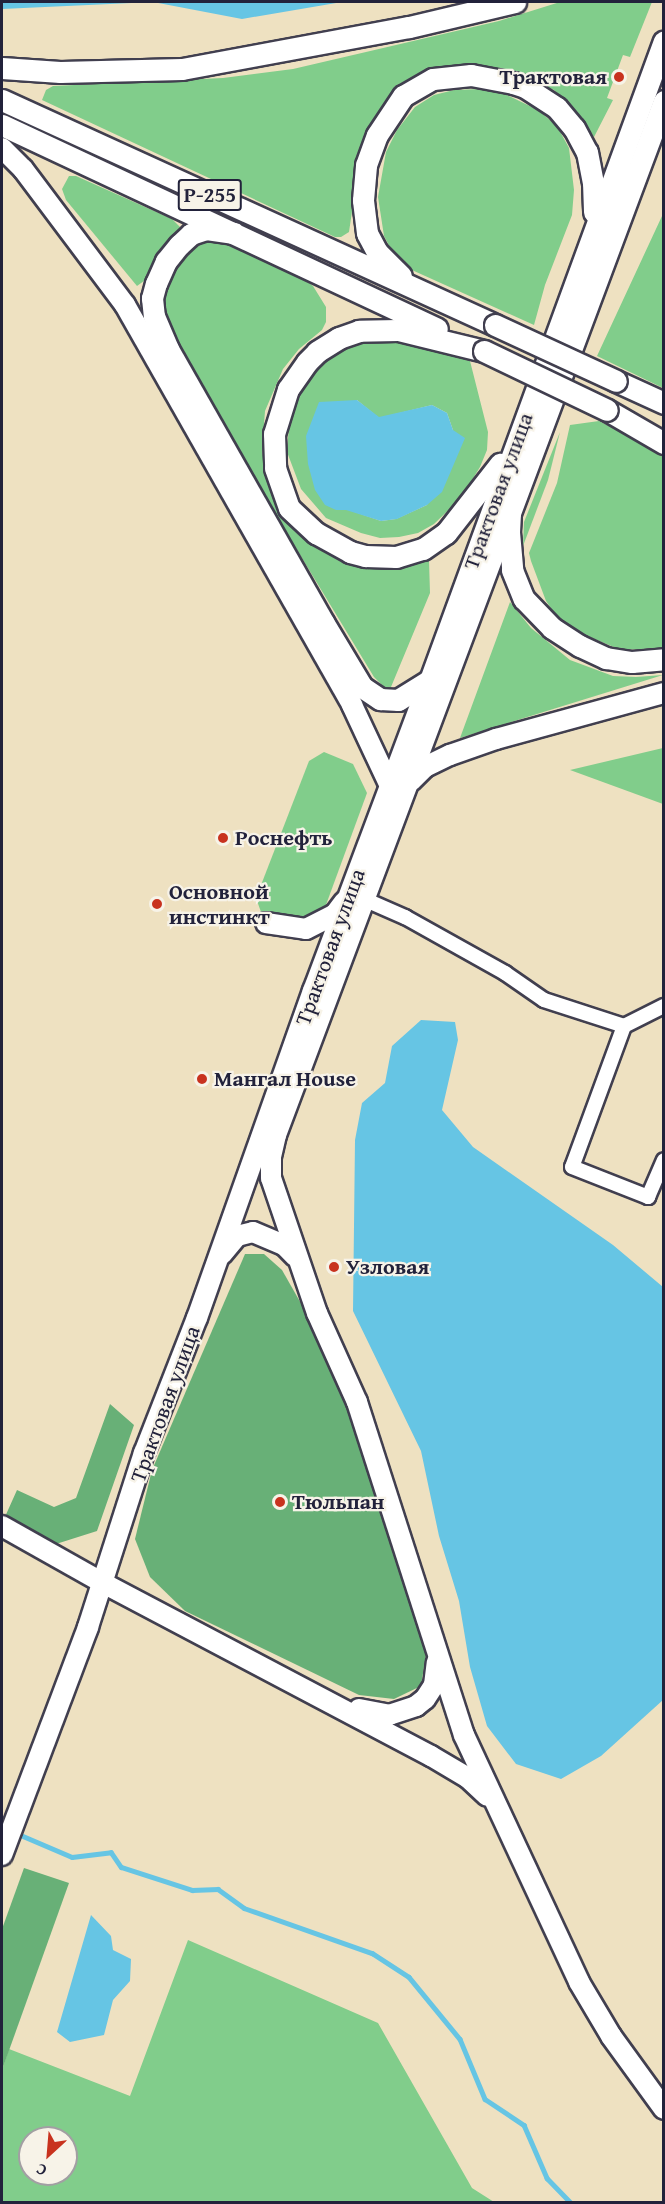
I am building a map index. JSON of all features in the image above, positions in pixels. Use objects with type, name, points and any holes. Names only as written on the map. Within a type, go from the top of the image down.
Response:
[{"type":"main road","points":[[2,68],[60,72],[182,69],[409,27],[515,2]]},
{"type":"main road","name":"Трактовая улица","points":[[400,784],[430,680],[663,41]]},
{"type":"main road","points":[[594,226],[593,182],[587,152],[574,128],[557,108],[531,91],[513,83],[478,76],[458,75],[433,79],[412,88],[403,96],[383,123],[370,149],[364,185],[364,217],[371,244],[388,264],[418,290],[663,402]]},
{"type":"main road","name":"Р-255","points":[[2,100],[418,290]]},
{"type":"main road","name":"Трактовая улица","points":[[2,1855],[103,1583],[144,1453],[216,1261],[400,784],[510,513],[663,101]]},
{"type":"main road","points":[[2,124],[663,437]]},
{"type":"main road","points":[[2,148],[23,169],[125,305],[352,705],[400,784],[425,767],[450,755],[496,739],[663,693]]},
{"type":"main road","points":[[637,171],[663,149]]},
{"type":"main road","points":[[234,232],[201,230],[187,238],[171,254],[158,275],[152,298],[159,329],[322,622],[362,687],[380,699],[390,702],[398,700],[430,680]]},
{"type":"main road","points":[[484,351],[418,333],[379,329],[348,334],[317,352],[288,389],[277,420],[273,451],[282,495],[302,522],[330,542],[365,556],[396,557],[423,549],[446,533],[482,489],[519,433]]},
{"type":"main road","points":[[607,410],[663,443]]},
{"type":"main road","points":[[510,513],[512,570],[524,599],[536,613],[566,638],[606,658],[632,662],[663,659]]},
{"type":"main road","points":[[266,923],[306,929],[335,914],[358,897]]},
{"type":"main road","name":"Трактовая улица","points":[[358,897],[276,1135],[271,1162],[271,1178],[295,1256],[317,1313],[357,1402],[436,1654],[464,1735],[579,1982],[611,2036],[663,2109]]},
{"type":"main road","points":[[216,1261],[234,1238],[249,1232],[274,1239],[295,1256]]},
{"type":"main road","points":[[2,1526],[103,1583],[459,1772],[484,1793],[498,1809]]},
{"type":"main road","points":[[300,1687],[367,1712],[394,1714],[416,1706],[429,1694],[436,1679],[436,1654]]},
{"type":"street","points":[[358,897],[405,917],[505,973],[544,1000],[624,1026]]},
{"type":"street","points":[[663,1006],[624,1026],[572,1167],[648,1197],[663,1160]]},
{"type":"green space","points":[[560,2],[652,2],[630,57],[623,55],[607,98],[613,100],[594,137],[570,104],[554,90],[521,74],[478,65],[445,66],[429,72],[356,184],[349,232],[341,237],[335,237],[42,100],[46,90],[53,86],[223,78],[293,69],[499,21]]},
{"type":"green space","points":[[480,89],[505,94],[538,110],[557,126],[569,148],[574,190],[572,215],[545,285],[534,325],[403,266],[397,261],[384,236],[378,197],[386,152],[397,130],[415,107],[434,95],[454,90]]},
{"type":"green space","points":[[69,176],[76,176],[172,219],[181,228],[148,278],[137,286],[66,200],[62,189]]},
{"type":"green space","points":[[663,206],[663,388],[597,356],[662,216]]},
{"type":"green space","points":[[217,239],[304,279],[313,286],[326,307],[326,322],[322,330],[299,349],[283,369],[265,411],[262,451],[270,490],[279,509],[298,534],[341,557],[407,564],[429,560],[430,593],[391,687],[384,687],[374,677],[165,332],[161,304],[167,276],[189,246],[200,240]]},
{"type":"green space","points":[[378,340],[417,345],[470,361],[488,432],[487,450],[480,467],[461,498],[434,524],[418,533],[380,538],[361,533],[326,518],[301,489],[287,452],[290,412],[297,393],[323,361],[359,342]],"holes":[[[357,400],[379,418],[432,405],[447,413],[453,430],[427,505],[396,519],[381,521],[346,509]]]},
{"type":"green space","points":[[599,421],[663,453],[663,648],[621,650],[580,633],[557,617],[546,601],[531,561],[529,553],[557,483],[570,425]]},
{"type":"green space","points":[[560,432],[548,480],[523,546],[524,522]]},
{"type":"green space","points":[[510,602],[531,628],[570,660],[613,676],[663,675],[460,738]]},
{"type":"green space","points":[[663,748],[663,804],[570,770]]},
{"type":"green space","points":[[324,752],[353,764],[367,793],[323,913],[293,924],[261,912],[256,898],[309,761]]},
{"type":"green space","points":[[245,1254],[264,1254],[282,1270],[357,1402],[426,1655],[421,1686],[394,1699],[359,1695],[185,1611],[150,1577],[135,1539],[152,1470]]},
{"type":"green space","points":[[110,1404],[134,1425],[97,1531],[56,1544],[4,1519],[17,1490],[54,1507],[76,1498]]},
{"type":"green space","points":[[24,1868],[69,1883],[2,2070],[2,1929]]},
{"type":"green space","points":[[188,1940],[378,2023],[472,2188],[494,2202],[2,2202],[2,2070],[9,2049],[130,2096]]},
{"type":"water","points":[[2,2],[153,2],[2,9]]},
{"type":"water","points":[[153,2],[342,2],[242,19]]},
{"type":"water","points":[[357,400],[379,417],[432,405],[447,413],[453,430],[465,438],[442,492],[427,505],[397,519],[381,521],[325,505],[315,490],[308,464],[306,436],[319,402]]},
{"type":"water","points":[[421,1020],[455,1022],[458,1040],[442,1110],[473,1147],[613,1245],[663,1287],[663,1700],[601,1756],[561,1779],[516,1764],[487,1726],[470,1667],[459,1601],[439,1536],[421,1451],[353,1311],[355,1140],[362,1103],[385,1083],[392,1046]]},
{"type":"water","points":[[91,1915],[111,1936],[113,1950],[131,1959],[130,1981],[113,2000],[104,2035],[70,2042],[57,2032]]},
{"type":"waterway","points":[[23,1836],[72,1857],[111,1852],[121,1867],[192,1890],[218,1889],[244,1908],[372,1953],[409,1977],[460,2039],[485,2099],[524,2125],[547,2178],[570,2202]]},
{"type":"place","name":"Трактовая","points":[[619,77]]},
{"type":"place","name":"Роснефть","points":[[223,838]]},
{"type":"place","name":"Основной инстинкт","points":[[157,904]]},
{"type":"place","name":"Мангал House","points":[[202,1079]]},
{"type":"place","name":"Узловая","points":[[334,1267]]},
{"type":"place","name":"Тюльпан","points":[[280,1502]]}]
